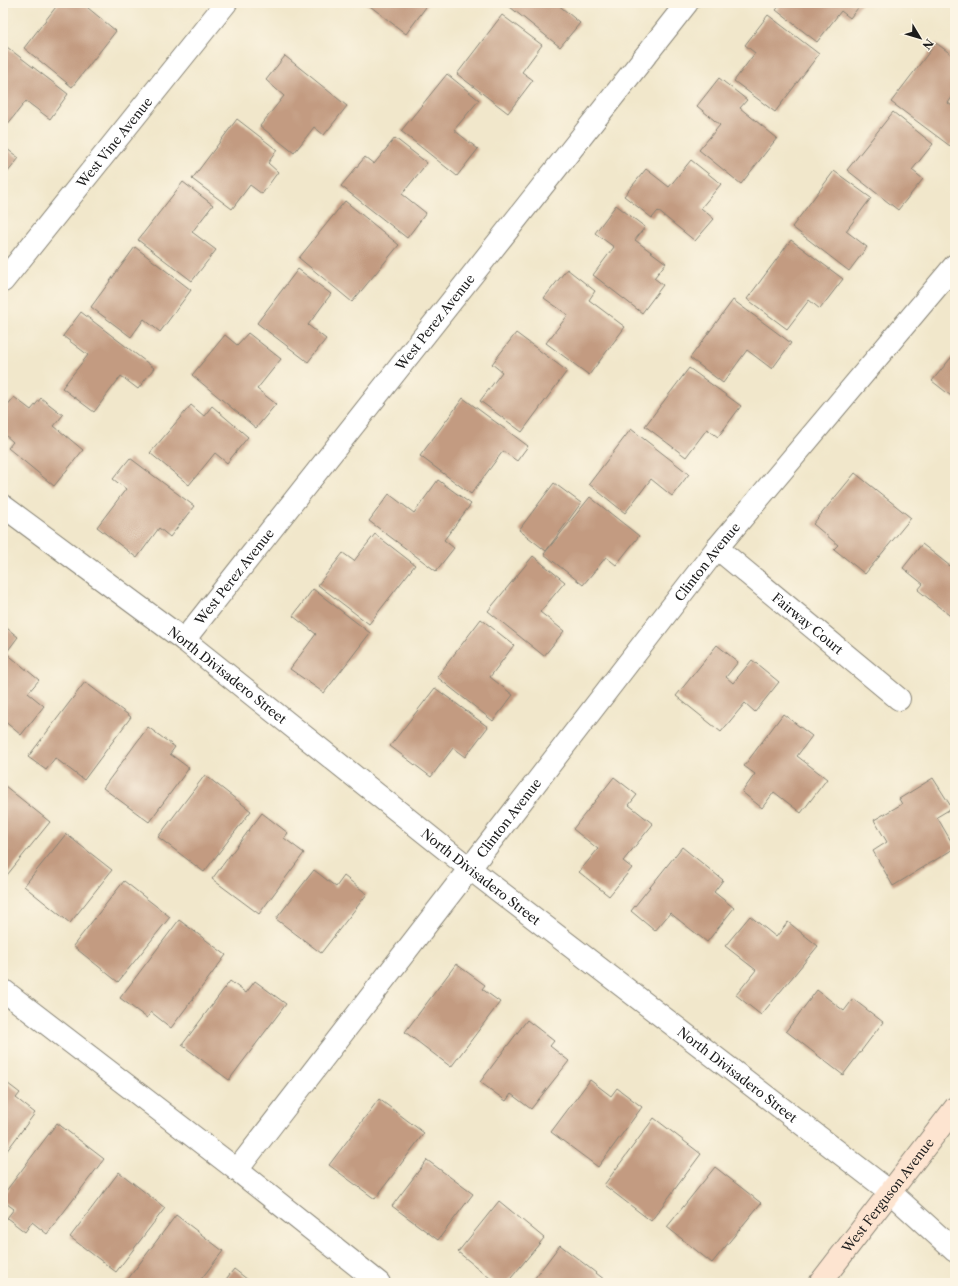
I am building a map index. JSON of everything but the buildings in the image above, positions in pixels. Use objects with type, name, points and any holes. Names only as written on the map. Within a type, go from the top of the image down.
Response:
[{"type":"street","name":"West Vine Avenue","points":[[3,281],[226,3]]},
{"type":"street","name":"West Perez Avenue","points":[[184,640],[687,3]]},
{"type":"street","name":"Clinton Avenue","points":[[237,1170],[717,548],[955,264]]},
{"type":"street","name":"North Divisadero Street","points":[[3,506],[184,640],[469,868],[889,1191],[955,1252]]},
{"type":"street","name":"Fairway Court","points":[[717,548],[899,699]]},
{"type":"street","points":[[3,990],[237,1170],[378,1283]]},
{"type":"street","name":"West Ferguson Avenue","points":[[820,1283],[889,1191],[955,1108]]}]
